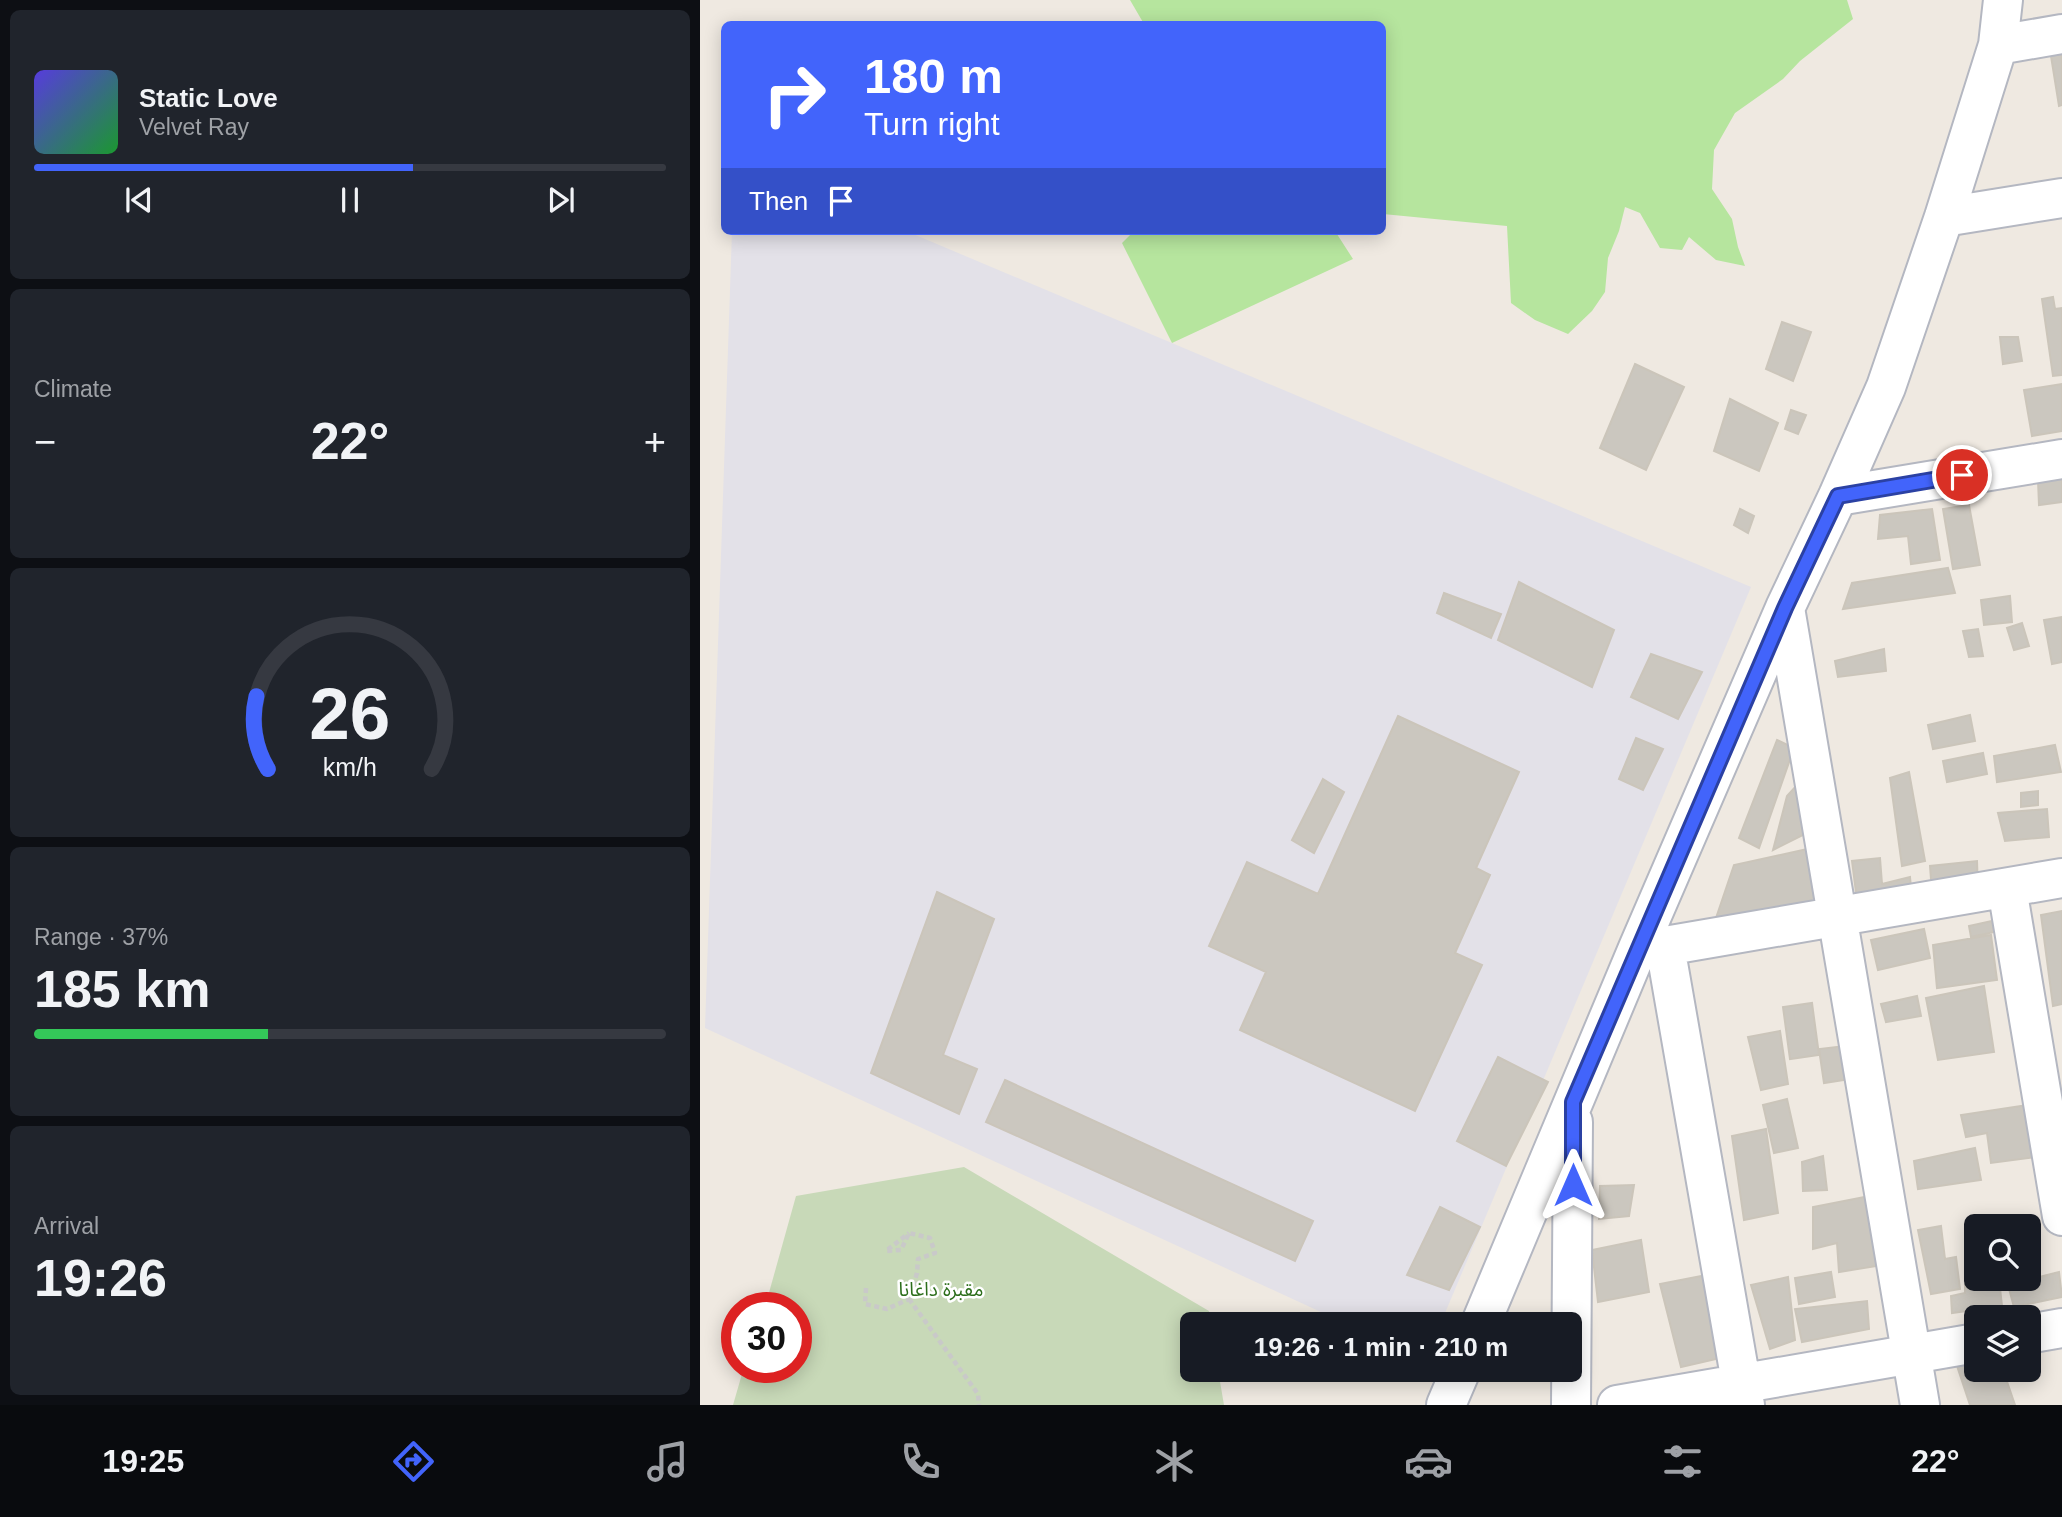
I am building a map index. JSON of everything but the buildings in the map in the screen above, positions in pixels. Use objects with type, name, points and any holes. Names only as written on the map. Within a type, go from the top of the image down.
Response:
[{"type":"street","points":[[1485,1312],[1573,1102],[1651,947],[1785,608],[1886,387],[1944,217],[1998,45],[2003,0]]},
{"type":"street","points":[[1998,45],[2062,34]]},
{"type":"street","points":[[1944,217],[2062,198]]},
{"type":"street","points":[[1838,496],[2062,459]]},
{"type":"street","points":[[1785,608],[1920,1405]]},
{"type":"street","points":[[1651,947],[2062,878]]},
{"type":"street","points":[[2007,888],[2062,1216]]},
{"type":"street","points":[[1651,947],[1743,1394]]},
{"type":"street","points":[[1571,1405],[1573,1102]]},
{"type":"street","points":[[2041,1332],[2062,1328]]},
{"type":"street","points":[[1617,1405],[1743,1394],[1911,1354],[1964,1345]]},
{"type":"street","points":[[1447,1405],[1456,1382]]},
{"type":"path","points":[[909,1233],[901,1250],[886,1251],[894,1245],[909,1233]]},
{"type":"path","points":[[866,1288],[865,1304],[887,1309],[909,1299],[918,1259],[935,1253],[930,1238],[909,1233]]},
{"type":"path","points":[[909,1299],[978,1394],[979,1405]]},
{"type":"shaded area","points":[[732,235],[915,235],[1751,587],[1445,1312],[1321,1312],[705,1028]]},
{"type":"green space","points":[[1130,0],[1847,0],[1853,19],[1800,61],[1783,79],[1735,113],[1714,150],[1712,189],[1732,219],[1745,266],[1716,260],[1689,237],[1682,250],[1660,248],[1640,213],[1625,207],[1608,258],[1605,292],[1592,311],[1568,334],[1535,320],[1511,303],[1507,226],[1386,214],[1386,21],[1142,21]]},
{"type":"green space","points":[[1130,235],[1338,235],[1353,259],[1172,343],[1122,243]]},
{"type":"green space","name":"مقبرة داغانا","points":[[964,1167],[1209,1311],[1180,1312],[1180,1382],[1220,1382],[1224,1405],[733,1405],[739,1383],[812,1383],[812,1292],[769,1292],[796,1196]]},
{"type":"route","points":[[1573,1185],[1573,1102],[1785,608],[1838,496],[1962,475]]}]
